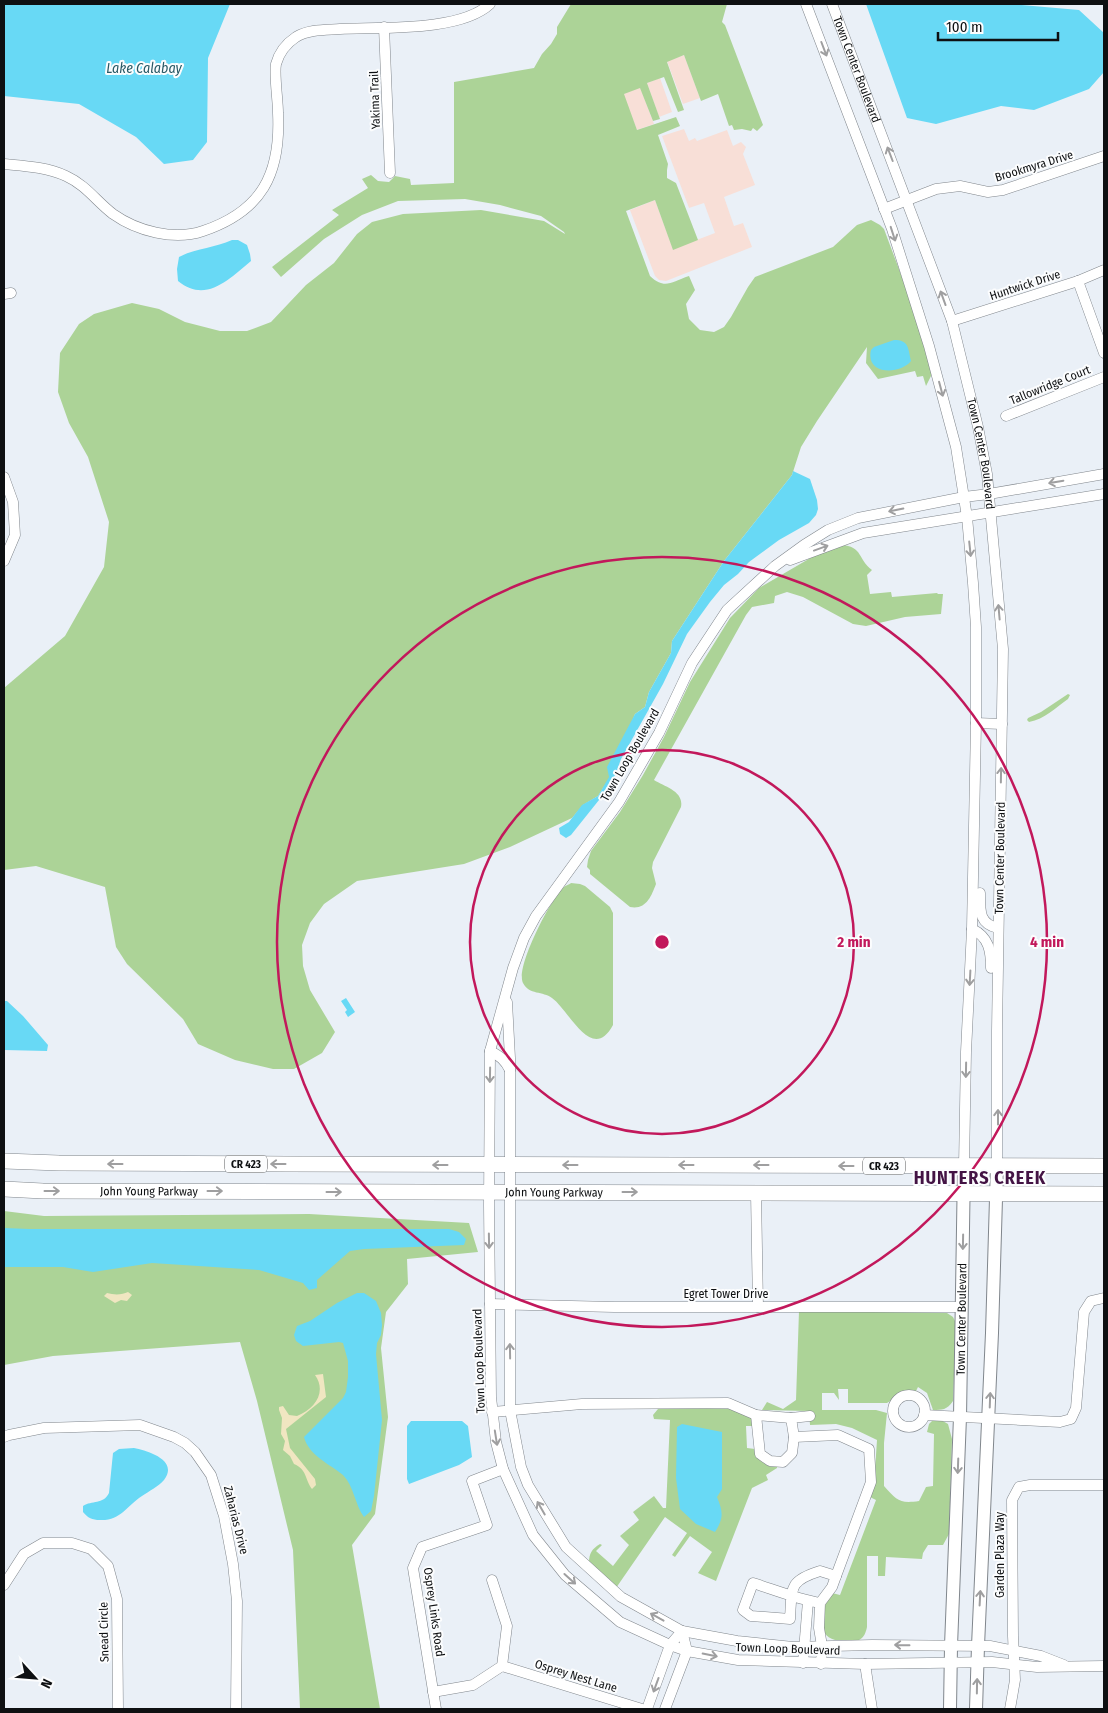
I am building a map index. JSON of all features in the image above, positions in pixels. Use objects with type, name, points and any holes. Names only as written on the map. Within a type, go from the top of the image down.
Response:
[{"type":"highway","name":"CR 423","points":[[4,1162],[69,1164],[1104,1166]]},
{"type":"highway","name":"John Young Parkway","points":[[4,1189],[43,1191],[1104,1194]]},
{"type":"main road","name":"Town Center Boulevard","points":[[976,1709],[989,1420],[997,1165]]},
{"type":"main road","name":"Town Center Boulevard","points":[[950,1709],[960,1417],[964,1166]]},
{"type":"street","points":[[4,164],[40,167],[66,176],[85,188],[112,213],[130,224],[150,231],[179,235],[200,232],[226,223],[256,200],[268,180],[276,158],[279,130],[276,65],[283,48],[297,36],[316,30],[438,25],[466,17],[484,9],[490,4]]},
{"type":"street","name":"Town Center Boulevard","points":[[806,4],[884,209],[929,346],[956,447],[964,497],[976,627],[975,820],[966,1052],[964,1166]]},
{"type":"street","name":"Town Center Boulevard","points":[[832,4],[952,321],[978,427],[989,494],[1002,649],[997,1165]]},
{"type":"street","name":"Yakima Trail","points":[[384,27],[390,173]]},
{"type":"street","name":"Brookmyra Drive","points":[[884,209],[936,188],[960,186],[988,192],[1003,190],[1104,156]]},
{"type":"street","name":"Huntwick Drive","points":[[952,321],[1078,281],[1104,270]]},
{"type":"street","points":[[1078,281],[1104,353]]},
{"type":"street","name":"Tallowridge Court","points":[[1006,416],[1104,377]]},
{"type":"street","name":"Town Loop Boulevard","points":[[1104,474],[964,497],[858,518],[828,530],[804,545],[775,566],[727,610],[692,663],[659,733],[619,802],[536,916],[524,938],[513,968],[490,1052],[489,1165],[491,1397],[496,1442],[503,1469],[533,1535],[565,1575],[620,1622],[687,1651],[738,1660],[822,1664],[977,1662],[1014,1664],[1037,1668],[1104,1666]]},
{"type":"street","points":[[4,477],[13,502],[15,535],[4,561]]},
{"type":"street","name":"Town Loop Boulevard","points":[[775,566],[862,533],[1104,494]]},
{"type":"street","points":[[976,723],[1002,724]]},
{"type":"street","name":"Town Center Boulevard","points":[[975,820],[981,845],[980,906],[982,919],[989,926],[998,928]]},
{"type":"street","name":"Town Center Boulevard","points":[[972,929],[981,933],[988,942],[991,956],[990,1013],[997,1031]]},
{"type":"street","name":"Town Loop Boulevard","points":[[506,994],[510,1070],[510,1410],[521,1467],[528,1485],[566,1547],[621,1597],[682,1631],[737,1641],[804,1647],[872,1644],[990,1646],[1041,1656],[1067,1667]]},
{"type":"street","points":[[490,1052],[505,1060],[510,1070]]},
{"type":"street","points":[[756,1193],[758,1306]]},
{"type":"street","points":[[924,1415],[989,1420],[1060,1422],[1071,1419],[1076,1408],[1084,1312],[1091,1301],[1104,1298]]},
{"type":"street","name":"Egret Tower Drive","points":[[490,1304],[962,1307]]},
{"type":"street","points":[[492,1412],[582,1404],[728,1403],[756,1414],[791,1418],[810,1416]]},
{"type":"street","points":[[756,1414],[760,1454],[770,1461],[783,1462],[792,1452],[794,1437],[791,1418]]},
{"type":"street","name":"Zaharias Drive","points":[[4,1437],[44,1428],[140,1425],[174,1437],[185,1443],[195,1452],[211,1475],[224,1516],[233,1564],[238,1601],[236,1709]]},
{"type":"street","points":[[794,1437],[838,1436],[869,1449],[871,1482],[832,1587],[820,1603],[822,1664]]},
{"type":"street","name":"Osprey Links Road","points":[[436,1709],[414,1568],[422,1547],[487,1525],[472,1482],[503,1469]]},
{"type":"street","name":"Garden Plaza Way","points":[[1010,1709],[1015,1680],[1012,1500],[1019,1487],[1030,1485],[1104,1485]]},
{"type":"street","name":"Snead Circle","points":[[4,1585],[24,1554],[43,1543],[72,1543],[92,1549],[108,1566],[117,1599],[118,1709]]},
{"type":"street","points":[[820,1603],[808,1601],[792,1596],[753,1583],[744,1610],[751,1616],[790,1619],[792,1596],[796,1581],[801,1577],[820,1570],[836,1576]]},
{"type":"street","points":[[433,1692],[473,1685],[502,1666],[507,1626],[492,1580]]},
{"type":"street","points":[[803,1663],[808,1601]]},
{"type":"street","points":[[647,1709],[670,1645],[682,1631]]},
{"type":"street","points":[[665,1709],[687,1651],[682,1631]]},
{"type":"street","points":[[865,1664],[872,1709]]},
{"type":"street","name":"Osprey Nest Lane","points":[[502,1666],[642,1709]]},
{"type":"shaded area","points":[[684,55],[700,98],[683,104],[667,61]]},
{"type":"shaded area","points":[[660,78],[672,112],[659,117],[647,83]]},
{"type":"shaded area","points":[[640,87],[654,124],[637,130],[623,94]]},
{"type":"shaded area","points":[[684,129],[689,141],[695,138],[697,141],[727,130],[733,146],[741,142],[746,147],[743,154],[755,185],[724,197],[734,226],[743,223],[752,247],[666,281],[659,280],[655,276],[630,210],[655,200],[673,249],[715,233],[704,203],[689,208],[662,136]]},
{"type":"green space","points":[[571,4],[727,4],[722,22],[725,25],[763,125],[757,131],[753,128],[751,131],[734,130],[732,125],[729,126],[718,94],[701,101],[684,55],[667,62],[684,110],[678,112],[664,77],[647,83],[660,119],[653,121],[640,88],[624,94],[637,130],[676,117],[680,126],[658,135],[668,164],[667,178],[676,183],[698,240],[673,250],[655,200],[626,211],[650,276],[660,283],[668,284],[689,276],[695,290],[686,304],[689,319],[700,330],[714,332],[724,327],[755,277],[833,247],[857,225],[871,220],[884,229],[903,280],[931,368],[931,376],[926,386],[923,376],[917,377],[915,371],[878,379],[866,363],[867,347],[801,447],[792,475],[724,561],[672,641],[671,653],[649,692],[645,707],[635,714],[610,777],[598,796],[583,805],[572,818],[510,847],[464,864],[357,881],[324,904],[310,923],[302,945],[303,966],[310,990],[335,1032],[322,1053],[294,1069],[273,1069],[235,1060],[198,1044],[183,1019],[127,964],[116,947],[105,887],[36,866],[4,870],[4,688],[65,636],[104,567],[109,522],[88,457],[69,423],[58,392],[60,353],[79,324],[94,314],[132,303],[159,309],[185,322],[220,331],[247,331],[271,322],[306,285],[334,263],[357,234],[372,222],[403,214],[481,210],[544,221],[565,234],[541,216],[500,205],[465,199],[398,201],[362,215],[324,239],[281,277],[272,267],[339,215],[332,210],[368,188],[362,179],[371,175],[378,181],[389,182],[395,176],[410,179],[411,185],[454,183],[454,82],[534,68],[557,34],[557,27]]},
{"type":"green space","points":[[841,545],[848,546],[857,551],[872,570],[867,575],[870,594],[891,592],[892,597],[943,594],[941,614],[905,617],[866,626],[853,624],[803,597],[787,592],[775,596],[774,603],[752,607],[654,780],[677,793],[680,797],[681,807],[653,862],[652,868],[656,884],[652,894],[644,904],[630,907],[590,874],[590,870],[587,867],[591,851],[620,812],[643,775],[664,737],[690,682],[730,618],[759,588],[819,553]]},
{"type":"green space","points":[[1068,694],[1070,695],[1068,699],[1045,716],[1035,721],[1029,722],[1027,720],[1028,718],[1041,712]]},
{"type":"green space","points":[[571,883],[585,886],[610,907],[613,913],[613,1025],[605,1036],[597,1039],[589,1037],[581,1031],[552,998],[532,991],[523,983],[524,963],[543,918],[558,894]]},
{"type":"green space","points":[[4,1211],[44,1216],[309,1214],[469,1223],[478,1252],[407,1259],[408,1284],[386,1312],[381,1348],[388,1417],[375,1514],[352,1545],[380,1709],[300,1709],[293,1550],[257,1401],[240,1342],[53,1356],[4,1365]]},
{"type":"green space","points":[[799,1311],[947,1313],[953,1317],[956,1323],[953,1401],[946,1408],[933,1410],[927,1393],[918,1387],[915,1393],[902,1394],[887,1403],[848,1403],[848,1389],[838,1389],[839,1400],[834,1393],[822,1393],[822,1410],[876,1410],[887,1413],[884,1443],[884,1486],[899,1500],[907,1502],[919,1501],[926,1487],[933,1486],[934,1434],[927,1432],[929,1424],[933,1420],[941,1420],[948,1424],[952,1439],[949,1534],[943,1545],[928,1545],[922,1559],[886,1557],[885,1576],[878,1576],[878,1556],[867,1556],[867,1627],[861,1639],[858,1640],[835,1640],[828,1637],[822,1626],[822,1619],[823,1612],[832,1593],[840,1595],[876,1500],[870,1497],[874,1485],[877,1440],[852,1428],[836,1424],[810,1425],[809,1411],[762,1410],[767,1402],[783,1409],[796,1400]]},
{"type":"green space","points":[[658,1409],[732,1409],[753,1418],[753,1426],[746,1426],[747,1448],[755,1449],[756,1456],[768,1466],[777,1468],[766,1475],[768,1480],[752,1488],[716,1581],[698,1573],[712,1552],[690,1536],[675,1557],[672,1555],[687,1533],[665,1517],[616,1588],[589,1563],[590,1554],[600,1544],[602,1545],[596,1551],[613,1566],[629,1545],[620,1536],[639,1520],[633,1512],[654,1496],[663,1508],[666,1508],[670,1420],[654,1419],[653,1415]]},
{"type":"sand","points":[[128,1292],[132,1295],[127,1301],[121,1300],[115,1303],[104,1296],[107,1293],[123,1294]]},
{"type":"sand","points":[[323,1374],[326,1397],[286,1429],[290,1448],[315,1479],[316,1485],[312,1489],[304,1472],[294,1464],[290,1456],[283,1450],[285,1441],[281,1434],[282,1418],[279,1407],[283,1406],[289,1415],[297,1416],[309,1409],[319,1394],[320,1388],[315,1375]]},
{"type":"water","name":"Lake Calabay","points":[[4,4],[230,4],[208,58],[207,142],[193,160],[164,164],[136,137],[79,104],[4,96]]},
{"type":"water","points":[[866,4],[1009,4],[1079,10],[1104,33],[1104,72],[1089,89],[1034,110],[1001,106],[936,124],[907,118]]},
{"type":"water","points":[[232,240],[238,240],[247,245],[251,261],[234,275],[208,290],[188,287],[178,281],[179,257]]},
{"type":"water","points":[[894,340],[905,343],[911,361],[899,369],[885,370],[878,368],[873,364],[871,350],[874,347]]},
{"type":"water","points":[[793,471],[810,479],[817,500],[818,509],[816,515],[809,523],[779,540],[749,562],[724,585],[710,602],[687,634],[663,684],[621,759],[607,790],[571,835],[566,838],[560,834],[559,828],[569,822],[582,805],[598,796],[609,777],[607,767],[635,714],[645,707],[649,692],[671,653],[672,641],[724,561],[792,475]]},
{"type":"water","points":[[346,998],[355,1012],[348,1017],[345,1012],[347,1010],[341,1001]]},
{"type":"water","points":[[4,1001],[7,1001],[23,1016],[48,1045],[47,1051],[4,1050]]},
{"type":"water","points":[[4,1228],[449,1229],[459,1232],[466,1239],[464,1245],[350,1251],[317,1280],[317,1288],[309,1290],[303,1283],[259,1270],[152,1263],[93,1272],[63,1267],[4,1267]]},
{"type":"water","points":[[357,1293],[364,1293],[376,1301],[381,1313],[382,1325],[376,1354],[382,1420],[374,1496],[371,1511],[364,1517],[347,1479],[320,1459],[310,1449],[304,1437],[343,1398],[346,1392],[348,1361],[343,1343],[303,1346],[296,1341],[294,1335],[297,1326],[310,1321],[337,1303]]},
{"type":"water","points":[[411,1421],[462,1421],[468,1426],[472,1457],[459,1465],[409,1484],[407,1479],[407,1426]]},
{"type":"water","points":[[682,1424],[722,1432],[722,1489],[717,1497],[722,1515],[715,1532],[696,1524],[680,1509],[676,1478],[677,1427]]},
{"type":"water","points":[[134,1448],[154,1454],[165,1462],[168,1467],[168,1473],[164,1480],[113,1518],[97,1520],[88,1517],[83,1512],[83,1506],[101,1501],[109,1493],[113,1453],[119,1449]]},
{"type":"district","name":"HUNTERS CREEK","points":[[980,1178]]}]
